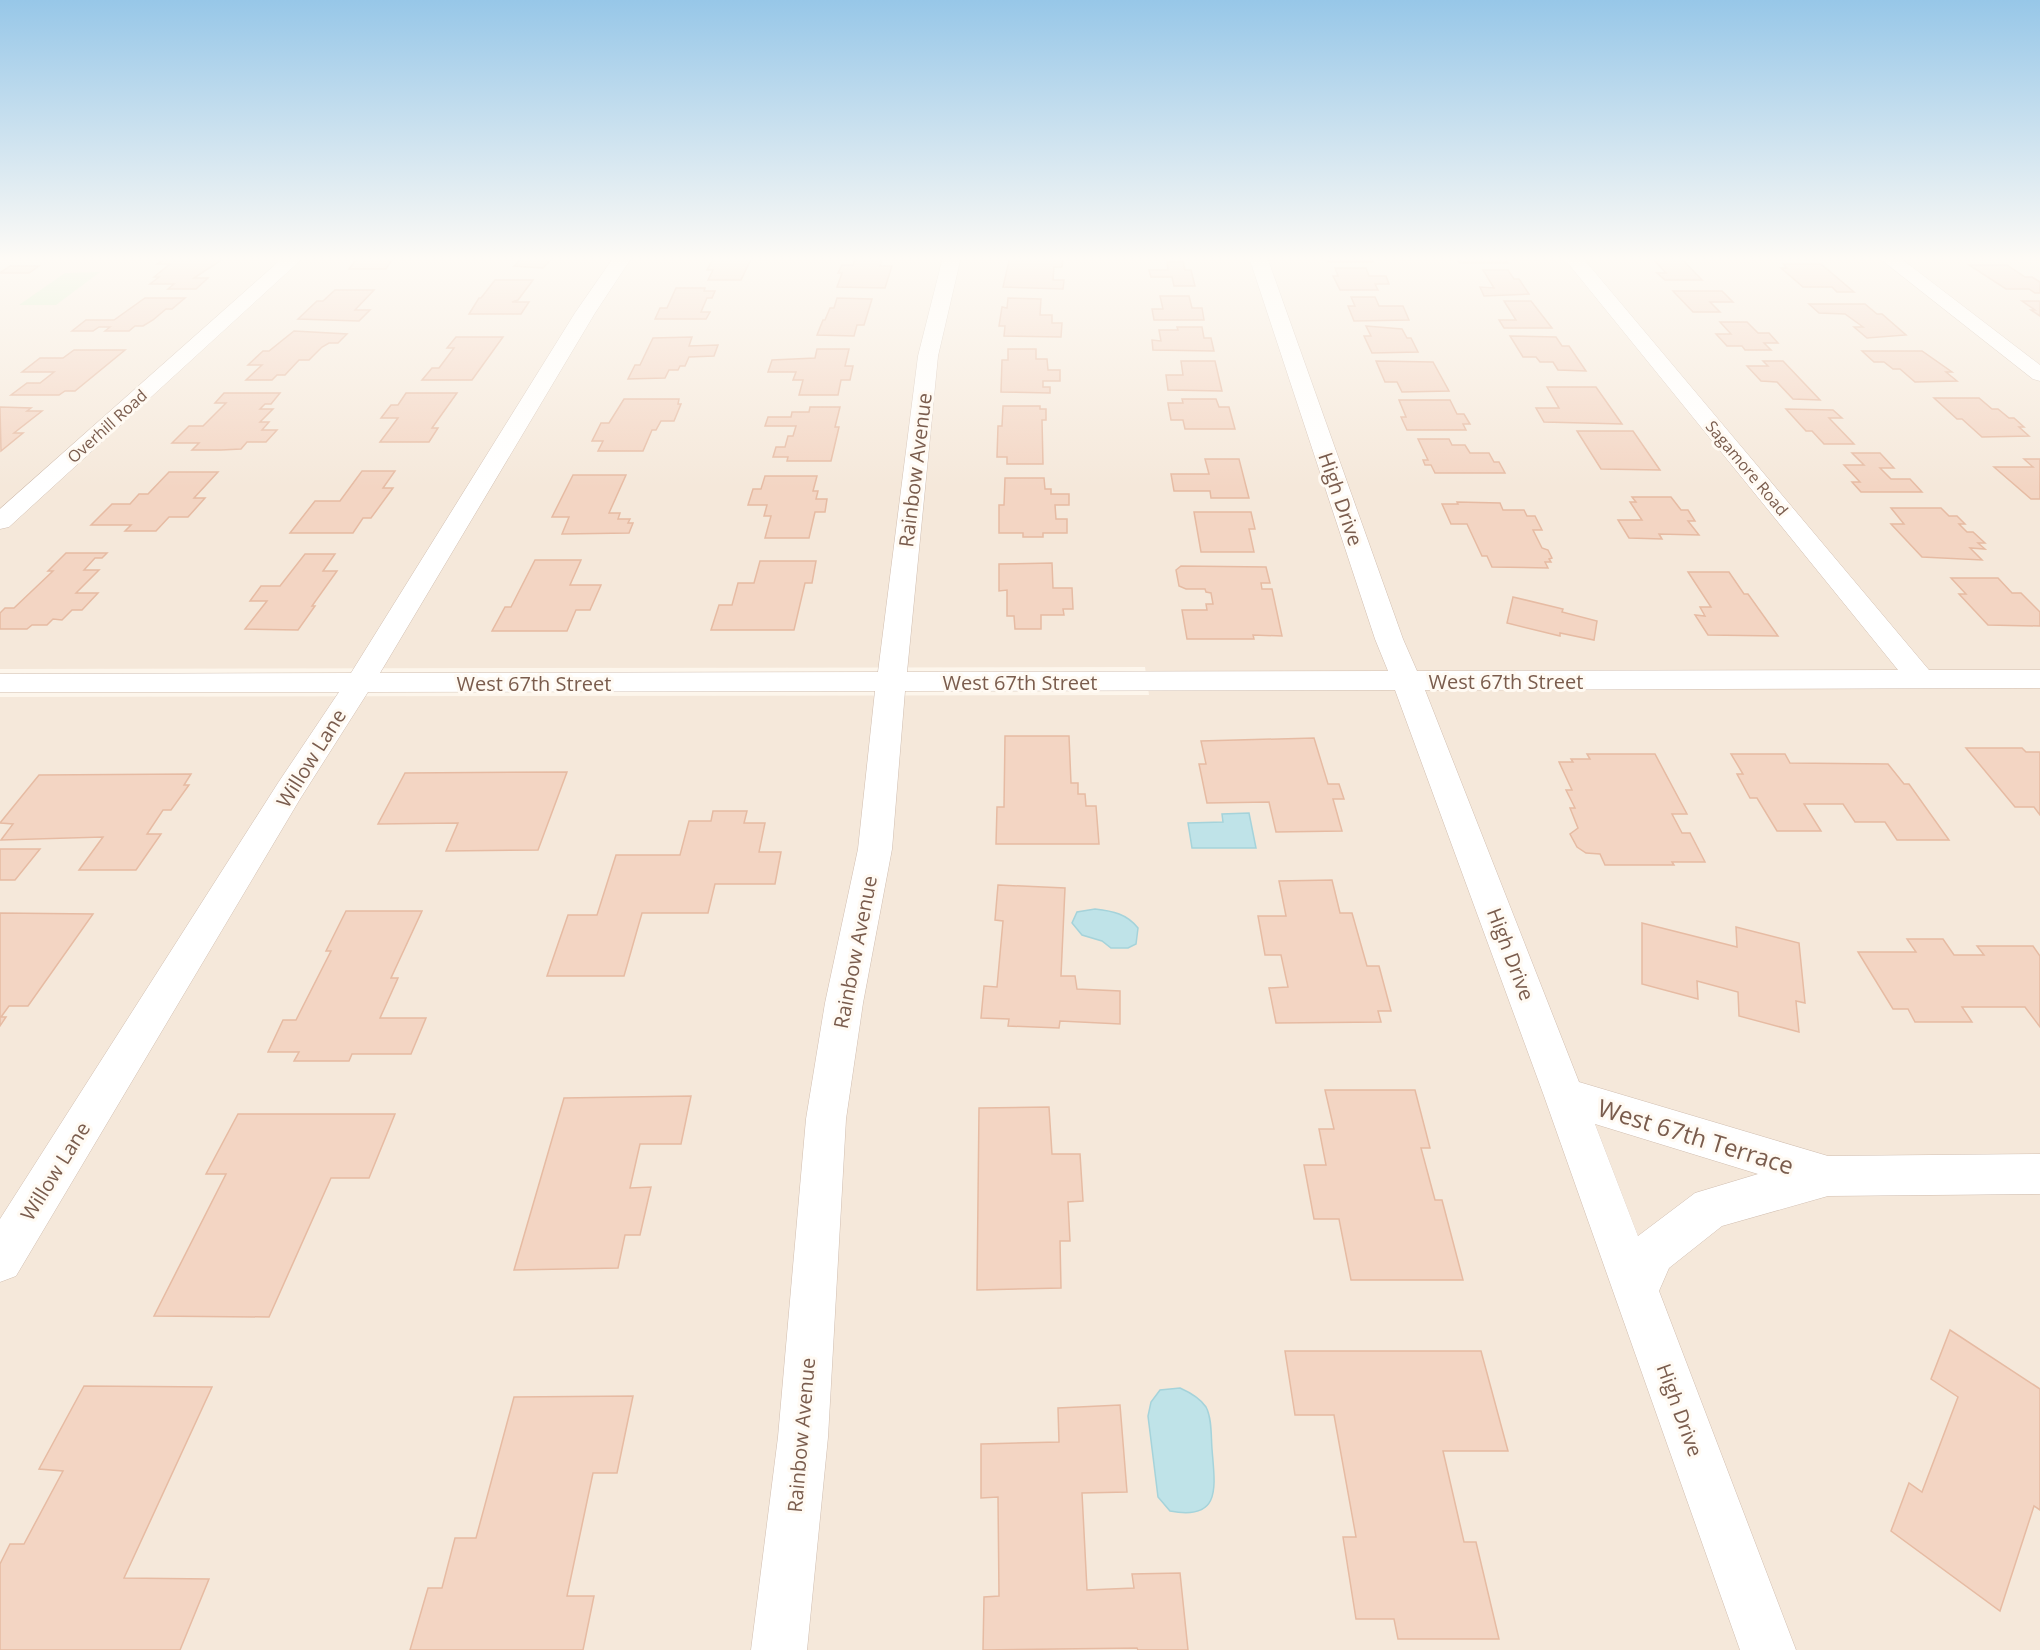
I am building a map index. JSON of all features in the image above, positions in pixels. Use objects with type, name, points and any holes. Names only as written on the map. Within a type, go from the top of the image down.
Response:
[{"type":"street","name":"Overhill Road","points":[[0,522],[209,334]]},
{"type":"street","name":"Willow Lane","points":[[0,1260],[378,654],[572,334]]},
{"type":"street","name":"Rainbow Avenue","points":[[779,1650],[803,1437],[826,1119],[844,1003],[875,849],[891,682],[928,356],[933,334]]},
{"type":"street","name":"High Drive","points":[[1284,334],[1389,639],[1564,1096],[1768,1650]]},
{"type":"street","name":"Sagamore Road","points":[[1636,334],[1922,679]]},
{"type":"street","points":[[1987,334],[2040,375]]},
{"type":"street","name":"West 67th Street","points":[[0,683],[2040,679]]},
{"type":"street","name":"West 67th Terrace","points":[[1564,1096],[1828,1176]]},
{"type":"street","name":"West 67th Terrace","points":[[1636,1292],[1653,1252],[1710,1208],[1828,1176],[2040,1174]]},
{"type":"shaded area","points":[[0,334],[2040,334],[2040,1650],[0,1650],[0,697],[1149,695],[1145,667],[0,669]]},
{"type":"water","points":[[1249,813],[1256,848],[1192,848],[1188,823],[1223,822],[1222,814]]},
{"type":"water","points":[[1095,909],[1119,914],[1134,923],[1138,928],[1136,944],[1128,948],[1111,948],[1102,941],[1082,935],[1072,923],[1077,912]]},
{"type":"water","points":[[1180,1388],[1198,1398],[1208,1411],[1214,1476],[1212,1498],[1207,1506],[1199,1511],[1187,1513],[1170,1511],[1158,1497],[1148,1416],[1151,1402],[1160,1390]]},
{"type":"building","points":[[290,334],[347,334],[338,343],[329,343],[322,347],[309,360],[299,360],[285,375],[277,375],[272,380],[246,380],[262,365],[248,365],[263,351],[269,351]]},
{"type":"building","points":[[817,334],[855,334],[854,336]]},
{"type":"building","points":[[1004,334],[1061,334],[1061,337],[1004,336]]},
{"type":"building","points":[[1160,334],[1203,334],[1204,338],[1211,338],[1214,351],[1153,350],[1152,340],[1161,341]]},
{"type":"building","points":[[1370,334],[1405,334],[1407,338],[1411,338],[1418,352],[1372,353],[1364,336],[1371,336]]},
{"type":"building","points":[[1716,334],[1770,334],[1778,343],[1764,343],[1771,350],[1745,350],[1742,346],[1727,346]]},
{"type":"building","points":[[1862,334],[1906,335],[1867,338]]},
{"type":"building","points":[[1510,336],[1556,337],[1562,346],[1569,346],[1586,371],[1558,370],[1553,362],[1540,362],[1536,357],[1523,357]]},
{"type":"building","points":[[456,337],[503,337],[472,380],[422,380],[432,368],[439,368],[454,348],[447,348]]},
{"type":"building","points":[[692,337],[689,346],[718,345],[714,356],[689,357],[685,366],[680,366],[678,370],[669,370],[665,378],[628,379],[635,365],[640,365],[653,338]]},
{"type":"building","points":[[817,349],[849,349],[845,366],[853,366],[850,380],[841,380],[838,395],[799,395],[803,380],[793,380],[796,372],[768,372],[772,360],[815,358]]},
{"type":"building","points":[[1008,349],[1036,349],[1036,359],[1047,359],[1048,370],[1060,370],[1060,381],[1043,381],[1043,387],[1050,387],[1050,393],[1001,392],[1002,360],[1008,360]]},
{"type":"building","points":[[74,350],[125,350],[75,391],[65,391],[59,395],[11,395],[27,383],[40,383],[54,372],[22,372],[40,358],[63,358]]},
{"type":"building","points":[[1862,351],[1922,351],[1952,372],[1946,372],[1957,381],[1915,382],[1900,369],[1893,369],[1884,362],[1874,362]]},
{"type":"building","points":[[1181,361],[1215,361],[1222,391],[1168,390],[1166,375],[1183,375]]},
{"type":"building","points":[[1376,361],[1433,362],[1449,391],[1402,392],[1397,382],[1385,382]]},
{"type":"building","points":[[1763,361],[1783,361],[1820,400],[1793,399],[1777,382],[1761,381],[1747,366],[1768,366]]},
{"type":"building","points":[[1547,387],[1596,387],[1622,424],[1544,422],[1536,408],[1559,408]]},
{"type":"building","points":[[224,393],[280,393],[271,404],[265,404],[260,409],[273,409],[260,422],[269,422],[262,430],[277,430],[266,442],[247,442],[241,449],[192,450],[199,443],[172,443],[189,426],[203,426],[226,403],[215,403]]},
{"type":"building","points":[[406,393],[457,393],[432,428],[438,428],[429,442],[380,442],[398,418],[381,418],[391,405],[398,405]]},
{"type":"building","points":[[1934,398],[1979,398],[1992,409],[1998,409],[2009,418],[2014,418],[2024,427],[2019,427],[2029,436],[1982,437]]},
{"type":"building","points":[[624,399],[679,399],[678,404],[681,404],[674,421],[661,421],[656,430],[652,430],[643,451],[598,451],[603,441],[592,441],[601,423],[609,423]]},
{"type":"building","points":[[1182,399],[1216,399],[1219,407],[1229,407],[1235,429],[1185,429],[1183,420],[1171,420],[1168,403],[1183,403]]},
{"type":"building","points":[[1399,400],[1450,400],[1457,414],[1464,414],[1470,424],[1463,424],[1466,430],[1407,430],[1401,417],[1406,417]]},
{"type":"building","points":[[1003,406],[1040,406],[1040,409],[1046,409],[1046,420],[1042,420],[1043,464],[1007,464],[1007,457],[997,457],[998,426],[1002,426]]},
{"type":"building","points":[[0,407],[31,408],[27,411],[42,411],[14,433],[23,433],[1,451]]},
{"type":"building","points":[[810,407],[840,407],[835,427],[839,427],[831,461],[787,461],[788,457],[773,457],[776,447],[785,447],[788,436],[793,436],[796,426],[765,426],[768,417],[791,417],[792,412],[809,412]]},
{"type":"building","points":[[1786,409],[1833,410],[1842,418],[1829,418],[1854,444],[1824,444],[1812,431],[1806,431]]},
{"type":"building","points":[[1577,431],[1633,431],[1660,470],[1601,469]]},
{"type":"building","points":[[1418,439],[1449,439],[1452,445],[1465,445],[1470,453],[1489,453],[1494,462],[1499,462],[1505,473],[1435,473],[1431,465],[1425,465],[1423,460],[1428,460]]},
{"type":"building","points":[[1852,453],[1880,453],[1894,468],[1880,468],[1891,479],[1910,479],[1922,492],[1861,492],[1852,482],[1860,482],[1844,465],[1864,465]]},
{"type":"building","points":[[1205,459],[1239,459],[1249,498],[1211,498],[1210,491],[1174,491],[1171,474],[1209,474]]},
{"type":"building","points":[[2024,459],[2040,459],[2040,499],[2031,499],[1994,467],[2033,467]]},
{"type":"building","points":[[362,471],[395,471],[383,488],[393,488],[371,518],[363,518],[353,533],[290,533],[315,501],[340,501]]},
{"type":"building","points":[[169,472],[218,472],[194,498],[205,498],[188,517],[169,517],[156,531],[125,531],[131,525],[91,525],[112,504],[130,504],[139,494],[148,494]]},
{"type":"building","points":[[573,475],[626,475],[609,513],[620,513],[618,519],[630,519],[628,523],[633,523],[629,533],[562,534],[569,517],[552,517]]},
{"type":"building","points":[[765,476],[817,476],[813,491],[818,491],[816,499],[827,499],[825,512],[815,512],[809,538],[765,538],[771,516],[764,516],[767,505],[748,505],[753,489],[761,489]]},
{"type":"building","points":[[1005,478],[1044,478],[1045,489],[1051,489],[1051,494],[1069,494],[1069,505],[1055,505],[1056,519],[1067,519],[1067,533],[1043,533],[1043,537],[1023,537],[1023,533],[999,533],[999,505],[1004,505]]},
{"type":"building","points":[[1632,497],[1671,497],[1681,510],[1688,510],[1695,521],[1688,521],[1699,535],[1659,534],[1662,539],[1629,538],[1618,520],[1642,520],[1630,502],[1636,502]]},
{"type":"building","points":[[1457,502],[1500,503],[1503,510],[1524,510],[1527,516],[1535,516],[1542,530],[1533,530],[1542,548],[1548,550],[1552,558],[1549,559],[1551,562],[1545,562],[1548,568],[1492,567],[1487,556],[1482,556],[1467,524],[1451,524],[1442,504],[1458,504]]},
{"type":"building","points":[[1891,508],[1941,508],[1949,516],[1957,516],[1965,524],[1959,524],[1967,532],[1973,532],[1985,543],[1978,543],[1985,549],[1970,548],[1982,560],[1922,557],[1891,524],[1904,524]]},
{"type":"building","points":[[1194,512],[1251,512],[1255,529],[1249,529],[1254,552],[1201,552]]},
{"type":"building","points":[[66,553],[107,553],[102,558],[95,558],[84,570],[99,570],[76,593],[98,593],[82,610],[72,610],[62,620],[53,619],[47,625],[32,625],[27,629],[0,629],[0,613],[5,608],[14,608],[53,571],[48,571]]},
{"type":"building","points":[[305,554],[335,554],[323,571],[337,571],[298,630],[245,629],[267,601],[250,601],[261,586],[280,586]]},
{"type":"building","points":[[535,560],[581,560],[570,585],[601,585],[590,610],[576,610],[567,631],[492,631],[505,607],[511,607]]},
{"type":"building","points":[[760,561],[816,561],[812,583],[805,583],[794,630],[711,630],[719,605],[732,605],[738,583],[754,583]]},
{"type":"building","points":[[1052,563],[1053,588],[1072,588],[1073,609],[1063,609],[1064,615],[1041,615],[1041,629],[1015,629],[1014,616],[1007,616],[1007,590],[999,591],[999,564]]},
{"type":"building","points":[[1181,566],[1266,567],[1270,583],[1261,583],[1262,589],[1272,589],[1282,636],[1253,635],[1254,639],[1187,639],[1182,610],[1207,610],[1206,604],[1213,604],[1211,593],[1206,592],[1205,589],[1186,589],[1179,586],[1176,570]]},
{"type":"building","points":[[1688,572],[1729,572],[1778,636],[1708,635],[1695,615],[1705,616],[1700,607],[1711,607]]},
{"type":"building","points":[[1951,578],[1998,578],[2012,593],[2021,593],[2040,612],[2040,626],[1988,625],[1959,594],[1966,594]]},
{"type":"building","points":[[1513,597],[1563,609],[1562,612],[1597,621],[1594,640],[1560,633],[1560,636],[1507,623]]},
{"type":"building","points":[[1005,736],[1069,736],[1071,783],[1078,783],[1078,794],[1085,794],[1086,806],[1096,806],[1099,844],[996,844],[997,807],[1004,807]]},
{"type":"building","points":[[1314,738],[1328,784],[1339,784],[1344,799],[1333,799],[1342,831],[1276,832],[1269,802],[1207,803],[1199,764],[1206,764],[1201,741]]},
{"type":"building","points":[[1966,748],[2022,748],[2026,752],[2040,752],[2040,815],[2034,807],[2015,807]]},
{"type":"building","points":[[1587,754],[1655,754],[1687,814],[1672,814],[1682,833],[1690,833],[1705,862],[1672,862],[1674,865],[1605,865],[1600,854],[1586,853],[1577,847],[1570,834],[1578,828],[1570,808],[1575,808],[1566,790],[1572,790],[1559,762],[1573,762],[1571,759],[1590,759]]},
{"type":"building","points":[[1731,754],[1785,754],[1790,763],[1888,764],[1904,784],[1909,784],[1949,840],[1897,840],[1885,822],[1855,822],[1843,804],[1804,804],[1821,831],[1777,831],[1757,798],[1750,798],[1737,774],[1743,774]]},
{"type":"building","points":[[567,772],[538,850],[446,851],[458,823],[378,824],[405,773]]},
{"type":"building","points":[[191,774],[184,785],[189,785],[171,810],[163,810],[147,834],[161,834],[136,870],[79,870],[103,837],[1,840],[13,824],[0,823],[39,775]]},
{"type":"building","points":[[713,811],[747,811],[744,823],[765,823],[759,852],[781,852],[775,884],[715,884],[708,913],[642,913],[624,976],[547,976],[568,915],[597,915],[616,855],[680,855],[689,821],[711,821]]},
{"type":"building","points":[[0,849],[40,849],[15,880],[0,880]]},
{"type":"building","points":[[1332,880],[1340,913],[1352,913],[1367,966],[1379,966],[1391,1011],[1378,1011],[1381,1022],[1276,1023],[1269,988],[1288,987],[1281,955],[1265,955],[1258,916],[1286,916],[1279,881]]},
{"type":"building","points":[[998,885],[1065,888],[1061,976],[1075,976],[1077,989],[1120,991],[1120,1024],[1060,1021],[1059,1028],[1008,1026],[1009,1019],[981,1018],[984,986],[997,987],[1003,921],[995,920]]},
{"type":"building","points":[[346,911],[422,911],[391,978],[398,978],[380,1018],[426,1018],[411,1054],[352,1054],[349,1061],[294,1061],[299,1052],[268,1052],[283,1020],[296,1020],[331,951],[326,951]]},
{"type":"building","points":[[0,913],[93,914],[28,1006],[9,1006],[1,1017],[6,1017],[0,1026]]},
{"type":"building","points":[[1642,923],[1737,947],[1736,927],[1799,943],[1805,1003],[1796,1001],[1799,1032],[1739,1016],[1738,992],[1697,981],[1698,999],[1642,984]]},
{"type":"building","points":[[1907,939],[1943,939],[1954,955],[1984,955],[1977,946],[2033,946],[2040,956],[2040,1027],[2025,1007],[1962,1007],[1972,1022],[1915,1022],[1908,1009],[1893,1009],[1858,952],[1916,952]]},
{"type":"building","points":[[1325,1090],[1415,1090],[1430,1148],[1421,1148],[1435,1200],[1442,1200],[1463,1280],[1351,1280],[1339,1219],[1314,1219],[1304,1165],[1326,1165],[1319,1129],[1334,1129]]},
{"type":"building","points":[[691,1096],[681,1144],[640,1144],[630,1188],[651,1187],[640,1235],[625,1235],[618,1268],[514,1270],[564,1098]]},
{"type":"building","points":[[1049,1107],[1052,1154],[1080,1154],[1083,1201],[1068,1202],[1070,1241],[1060,1241],[1061,1288],[977,1290],[979,1108]]},
{"type":"building","points":[[238,1114],[395,1114],[369,1178],[331,1178],[269,1317],[154,1316],[226,1174],[206,1174]]},
{"type":"building","points":[[1950,1330],[2040,1389],[2040,1510],[2034,1506],[2000,1611],[1891,1531],[1909,1483],[1922,1492],[1958,1397],[1931,1379]]},
{"type":"building","points":[[1285,1351],[1481,1351],[1508,1451],[1443,1451],[1464,1542],[1476,1542],[1499,1639],[1398,1639],[1394,1619],[1356,1619],[1343,1537],[1356,1537],[1334,1415],[1295,1415]]},
{"type":"building","points":[[84,1386],[212,1387],[124,1578],[209,1579],[180,1650],[0,1650],[0,1564],[10,1544],[24,1544],[63,1471],[39,1469]]},
{"type":"building","points":[[633,1396],[617,1473],[593,1473],[567,1596],[594,1596],[583,1650],[410,1650],[428,1588],[442,1588],[455,1538],[476,1538],[514,1397]]},
{"type":"building","points":[[1120,1405],[1127,1492],[1082,1493],[1087,1590],[1134,1588],[1132,1574],[1180,1573],[1188,1650],[1138,1650],[1137,1648],[983,1650],[984,1597],[999,1596],[998,1497],[981,1498],[981,1444],[1059,1442],[1058,1408]]}]
